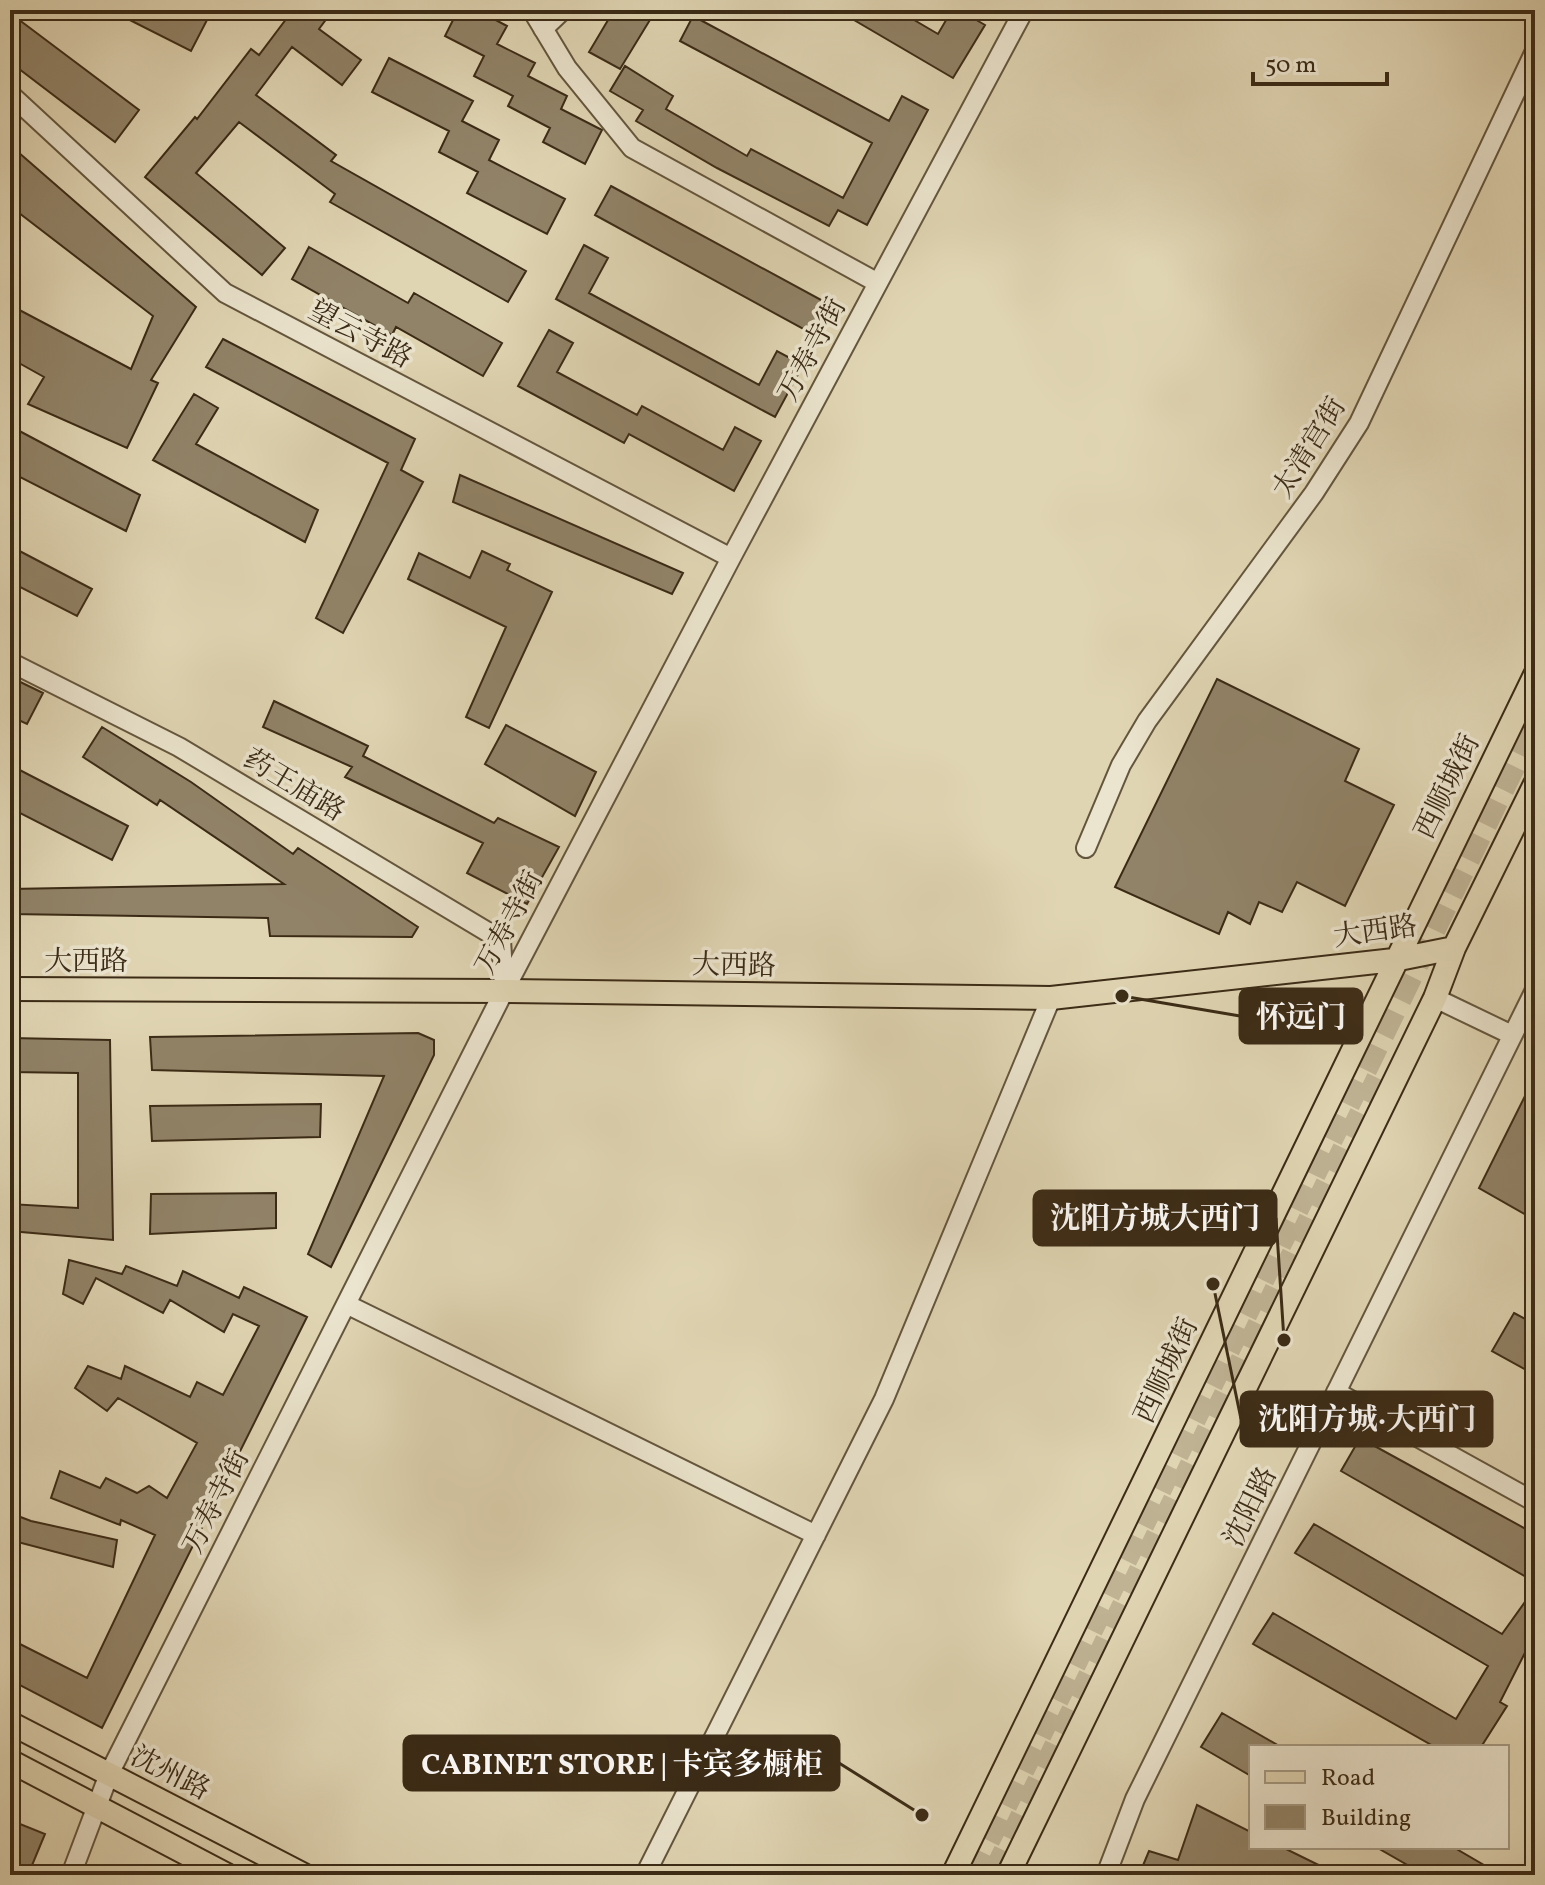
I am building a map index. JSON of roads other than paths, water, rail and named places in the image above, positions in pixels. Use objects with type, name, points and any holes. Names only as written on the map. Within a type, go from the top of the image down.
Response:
[{"type":"main road","name":"西顺城街","points":[[953,1875],[1125,1525],[1394,960],[1535,675]]},
{"type":"main road","points":[[1008,1875],[1435,998],[1454,948],[1535,784]]},
{"type":"main road","name":"大西路","points":[[10,989],[1051,998],[1394,960],[1454,948]]},
{"type":"main road","name":"沈州路","points":[[10,1723],[304,1875]]},
{"type":"main road","points":[[10,1761],[227,1875]]},
{"type":"street","points":[[532,10],[567,68],[632,148],[878,283]]},
{"type":"street","points":[[543,29],[563,10]]},
{"type":"street","name":"万寿寺街","points":[[71,1875],[109,1774],[504,991],[1024,10]]},
{"type":"street","name":"太清宫街","points":[[1086,848],[1121,765],[1147,721],[1314,493],[1359,423],[1535,51]]},
{"type":"street","name":"望云寺路","points":[[10,94],[225,293],[731,558]]},
{"type":"street","name":"药王庙路","points":[[10,662],[179,747],[501,940],[504,991]]},
{"type":"street","name":"沈阳路","points":[[1106,1875],[1135,1799],[1535,990]]},
{"type":"street","points":[[645,1875],[884,1399],[1051,998]]},
{"type":"street","points":[[1435,998],[1512,1035]]},
{"type":"street","points":[[346,1304],[816,1535]]},
{"type":"street","points":[[1336,1392],[1535,1502]]},
{"type":"tunnel","points":[[970,1875],[1535,720]]},
{"type":"tunnel","points":[[995,1875],[1383,1071]]},
{"type":"place","name":"怀远门","points":[[1122,996]]},
{"type":"place","name":"沈阳方城·大西门","points":[[1213,1284]]},
{"type":"place","name":"沈阳方城大西门","points":[[1284,1340]]},
{"type":"place","name":"CABINET STORE | 卡宾多橱柜","points":[[922,1815]]}]
